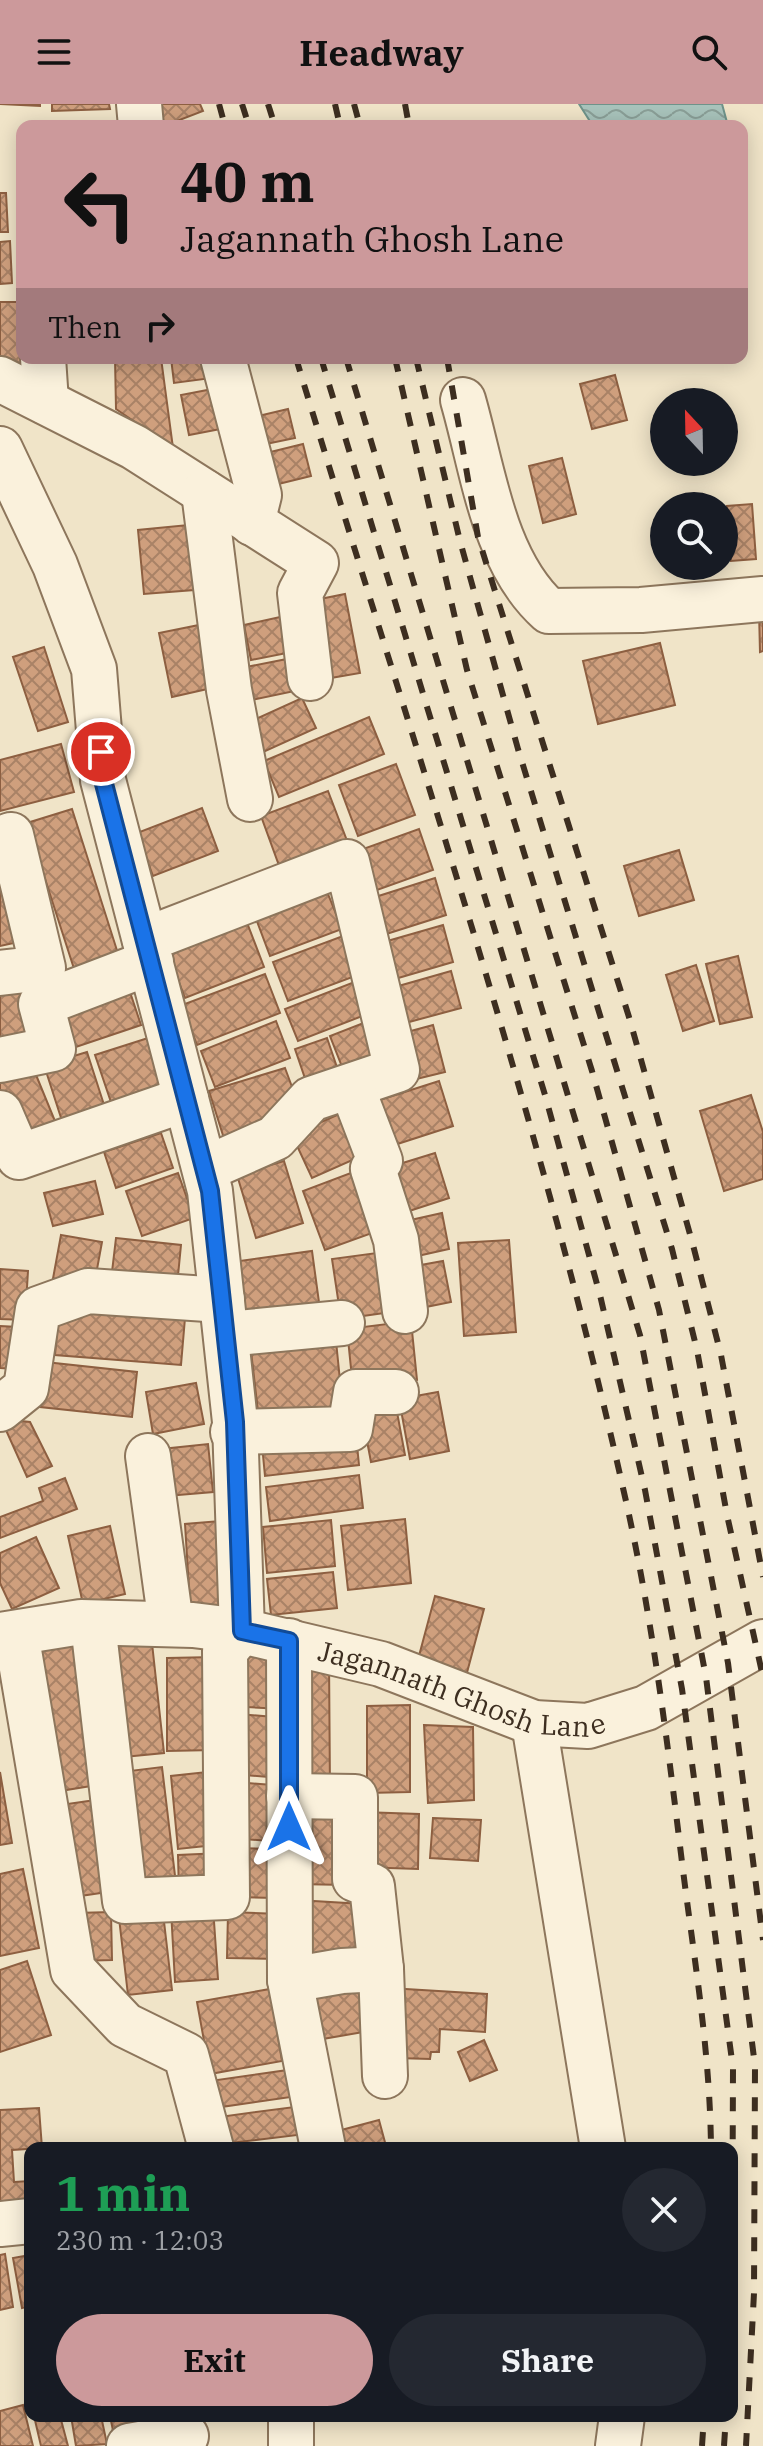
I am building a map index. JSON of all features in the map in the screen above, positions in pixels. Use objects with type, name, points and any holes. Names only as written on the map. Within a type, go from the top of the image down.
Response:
[{"type":"street","points":[[43,364],[46,402]]},
{"type":"street","points":[[225,364],[259,495],[252,523]]},
{"type":"street","points":[[0,379],[134,447],[316,563],[300,593],[310,678]]},
{"type":"street","points":[[463,400],[504,545],[534,597],[549,611],[641,610],[763,599]]},
{"type":"street","points":[[0,449],[55,565],[94,669],[103,780],[205,1169],[224,1317],[233,1432],[242,1631],[225,1651],[227,1897],[125,1901],[93,1624]]},
{"type":"street","points":[[204,492],[229,690],[250,799]]},
{"type":"street","points":[[0,839],[11,835],[43,968],[0,973]]},
{"type":"street","points":[[0,1060],[53,1049],[41,1004],[148,951],[347,862],[397,1070],[352,1088],[311,1099],[275,1138],[205,1169]]},
{"type":"street","points":[[352,1088],[380,1161],[373,1169],[396,1240],[405,1311]]},
{"type":"street","points":[[0,1113],[19,1157],[186,1099]]},
{"type":"street","points":[[0,1409],[26,1388],[38,1309],[88,1291],[224,1317],[342,1323]]},
{"type":"street","points":[[233,1432],[350,1429],[356,1392],[396,1392]]},
{"type":"street","points":[[148,1456],[171,1624]]},
{"type":"street","name":"Jagannath Ghosh Lane","points":[[8,1634],[81,1622],[171,1624],[242,1631],[381,1664],[534,1723],[588,1726],[646,1708],[763,1642]]},
{"type":"street","points":[[8,1634],[73,1970],[125,2025],[186,2055],[209,2142]]},
{"type":"street","points":[[289,1641],[290,1980],[322,2142]]},
{"type":"street","points":[[534,1723],[602,2142]]},
{"type":"street","points":[[289,1796],[355,1797],[355,1879],[372,1886],[381,1969],[385,2076]]},
{"type":"street","points":[[290,1980],[342,1971],[381,1969]]},
{"type":"street","points":[[0,2224],[24,2222]]},
{"type":"street","points":[[291,2422],[291,2446]]},
{"type":"street","points":[[618,2446],[621,2422]]},
{"type":"street","points":[[129,2446],[186,2436]]},
{"type":"water","points":[[579,104],[722,104],[726,120],[589,120]]},
{"type":"building","points":[[52,104],[109,104],[110,109],[52,111]]},
{"type":"building","points":[[155,104],[200,104],[203,111],[180,120],[162,120]]},
{"type":"building","points":[[0,193],[6,193],[8,232],[0,232]]},
{"type":"building","points":[[10,241],[12,283],[0,284],[0,242]]},
{"type":"building","points":[[0,302],[16,302],[16,363],[0,363]]},
{"type":"building","points":[[115,364],[162,364],[173,448],[116,409]]},
{"type":"building","points":[[172,364],[210,364],[212,378],[174,383]]},
{"type":"building","points":[[615,375],[627,420],[592,429],[580,384]]},
{"type":"building","points":[[223,387],[231,427],[189,435],[181,395]]},
{"type":"building","points":[[288,409],[295,438],[252,447],[246,419]]},
{"type":"building","points":[[303,444],[311,476],[262,488],[254,456]]},
{"type":"building","points":[[562,458],[576,514],[543,523],[529,466]]},
{"type":"building","points":[[752,504],[756,559],[738,560],[738,505]]},
{"type":"building","points":[[188,525],[194,590],[144,594],[138,530]]},
{"type":"building","points":[[345,594],[360,673],[319,680],[305,602]]},
{"type":"building","points":[[759,611],[763,611],[763,651],[760,652]]},
{"type":"building","points":[[294,614],[302,650],[251,660],[244,625]]},
{"type":"building","points":[[199,625],[212,688],[172,697],[159,633]]},
{"type":"building","points":[[660,643],[675,705],[598,724],[583,661]]},
{"type":"building","points":[[44,647],[68,722],[38,731],[13,657]]},
{"type":"building","points":[[297,657],[304,689],[237,703],[231,670]]},
{"type":"building","points":[[302,698],[316,728],[261,753],[247,723]]},
{"type":"building","points":[[369,717],[384,754],[279,797],[264,761]]},
{"type":"building","points":[[61,744],[74,792],[0,811],[0,760]]},
{"type":"building","points":[[396,764],[415,815],[358,836],[339,785]]},
{"type":"building","points":[[328,791],[349,846],[281,871],[261,816]]},
{"type":"building","points":[[202,808],[218,851],[153,876],[137,833]]},
{"type":"building","points":[[72,809],[121,963],[77,978],[27,823]]},
{"type":"building","points":[[419,829],[433,870],[363,895],[349,854]]},
{"type":"building","points":[[679,850],[694,900],[639,916],[624,866]]},
{"type":"building","points":[[0,861],[32,939],[0,946]]},
{"type":"building","points":[[435,878],[446,915],[377,937],[366,900]]},
{"type":"building","points":[[326,889],[342,929],[270,956],[255,916]]},
{"type":"building","points":[[246,920],[264,967],[185,998],[167,951]]},
{"type":"building","points":[[443,925],[453,962],[388,981],[377,944]]},
{"type":"building","points":[[343,936],[358,975],[288,1001],[273,962]]},
{"type":"building","points":[[738,956],[752,1017],[720,1024],[706,964]]},
{"type":"building","points":[[696,965],[714,1021],[683,1031],[666,975]]},
{"type":"building","points":[[451,971],[461,1008],[398,1025],[388,989]]},
{"type":"building","points":[[265,974],[280,1013],[197,1045],[182,1005]]},
{"type":"building","points":[[32,978],[37,1035],[0,1038],[0,980]]},
{"type":"building","points":[[357,981],[370,1013],[298,1041],[285,1009]]},
{"type":"building","points":[[128,986],[141,1025],[61,1052],[47,1013]]},
{"type":"building","points":[[276,1021],[290,1058],[215,1087],[201,1051]]},
{"type":"building","points":[[366,1022],[382,1063],[346,1077],[330,1036]]},
{"type":"building","points":[[433,1025],[445,1072],[408,1081],[396,1035]]},
{"type":"building","points":[[148,1038],[167,1098],[115,1114],[95,1055]]},
{"type":"building","points":[[327,1038],[342,1082],[310,1093],[295,1049]]},
{"type":"building","points":[[87,1052],[106,1111],[63,1124],[44,1065]]},
{"type":"building","points":[[285,1068],[298,1103],[227,1148],[209,1091]]},
{"type":"building","points":[[34,1070],[57,1126],[18,1142],[0,1098],[0,1083]]},
{"type":"building","points":[[439,1081],[453,1126],[379,1150],[364,1105]]},
{"type":"building","points":[[751,1095],[763,1132],[763,1179],[724,1191],[700,1111]]},
{"type":"building","points":[[355,1107],[375,1150],[312,1178],[292,1135]]},
{"type":"building","points":[[161,1133],[173,1168],[116,1188],[104,1152]]},
{"type":"building","points":[[435,1153],[449,1198],[394,1216],[380,1170]]},
{"type":"building","points":[[284,1161],[303,1223],[256,1238],[237,1175]]},
{"type":"building","points":[[364,1168],[386,1228],[325,1250],[303,1191]]},
{"type":"building","points":[[178,1173],[194,1218],[142,1236],[126,1191]]},
{"type":"building","points":[[95,1181],[103,1214],[53,1226],[44,1193]]},
{"type":"building","points":[[442,1213],[449,1249],[404,1259],[397,1223]]},
{"type":"building","points":[[61,1235],[102,1242],[93,1291],[52,1284]]},
{"type":"building","points":[[116,1238],[181,1245],[176,1296],[110,1289]]},
{"type":"building","points":[[509,1240],[516,1332],[464,1336],[458,1243]]},
{"type":"building","points":[[312,1251],[321,1317],[241,1329],[232,1262]]},
{"type":"building","points":[[384,1252],[392,1312],[341,1319],[332,1259]]},
{"type":"building","points":[[443,1261],[451,1302],[411,1310],[404,1268]]},
{"type":"building","points":[[0,1269],[28,1271],[25,1320],[0,1319]]},
{"type":"building","points":[[59,1308],[185,1318],[181,1365],[55,1355]]},
{"type":"building","points":[[411,1321],[417,1380],[353,1388],[347,1329]]},
{"type":"building","points":[[0,1326],[18,1327],[14,1369],[0,1368]]},
{"type":"building","points":[[336,1341],[344,1420],[260,1429],[251,1351]]},
{"type":"building","points":[[36,1361],[137,1372],[132,1417],[31,1406]]},
{"type":"building","points":[[196,1383],[204,1424],[153,1434],[146,1392]]},
{"type":"building","points":[[438,1392],[449,1451],[410,1459],[399,1399]]},
{"type":"building","points":[[394,1396],[405,1455],[371,1462],[360,1404]]},
{"type":"building","points":[[1,1419],[30,1422],[52,1466],[27,1477]]},
{"type":"building","points":[[356,1435],[359,1465],[265,1476],[262,1445]]},
{"type":"building","points":[[208,1444],[213,1492],[167,1496],[162,1449]]},
{"type":"building","points":[[359,1475],[363,1508],[270,1521],[266,1487]]},
{"type":"building","points":[[65,1478],[77,1509],[0,1538],[0,1517],[43,1501],[39,1488]]},
{"type":"building","points":[[405,1519],[411,1583],[348,1590],[341,1526]]},
{"type":"building","points":[[331,1520],[335,1566],[267,1573],[263,1527]]},
{"type":"building","points":[[220,1521],[230,1605],[190,1605],[185,1524]]},
{"type":"building","points":[[110,1526],[125,1594],[83,1604],[68,1536]]},
{"type":"building","points":[[36,1537],[59,1588],[12,1609],[0,1583],[0,1553]]},
{"type":"building","points":[[333,1572],[337,1608],[271,1615],[267,1579]]},
{"type":"building","points":[[435,1596],[484,1609],[465,1680],[416,1667]]},
{"type":"building","points":[[151,1634],[164,1753],[114,1758],[101,1639]]},
{"type":"building","points":[[89,1643],[110,1783],[60,1791],[39,1651]]},
{"type":"building","points":[[231,1654],[284,1656],[281,1709],[228,1706]]},
{"type":"building","points":[[215,1657],[214,1750],[167,1751],[167,1658]]},
{"type":"building","points":[[295,1658],[329,1658],[330,1791],[297,1792]]},
{"type":"building","points":[[410,1705],[410,1792],[367,1793],[367,1706]]},
{"type":"building","points":[[238,1714],[286,1718],[280,1778],[233,1774]]},
{"type":"building","points":[[424,1725],[473,1727],[474,1800],[428,1803]]},
{"type":"building","points":[[162,1767],[176,1884],[127,1890],[113,1773]]},
{"type":"building","points":[[216,1771],[224,1844],[178,1849],[171,1776]]},
{"type":"building","points":[[0,1772],[12,1843],[0,1845]]},
{"type":"building","points":[[236,1782],[285,1786],[281,1842],[232,1838]]},
{"type":"building","points":[[103,1799],[115,1891],[73,1897],[60,1805]]},
{"type":"building","points":[[297,1806],[348,1806],[347,1885],[296,1884]]},
{"type":"building","points":[[362,1812],[419,1814],[418,1869],[360,1867]]},
{"type":"building","points":[[433,1818],[481,1820],[478,1861],[430,1858]]},
{"type":"building","points":[[233,1848],[276,1849],[275,1898],[232,1897]]},
{"type":"building","points":[[221,1853],[222,1892],[179,1893],[178,1855]]},
{"type":"building","points":[[23,1869],[39,1948],[0,1956],[0,1874]]},
{"type":"building","points":[[297,1900],[363,1904],[359,1969],[293,1966]]},
{"type":"building","points":[[213,1907],[218,1979],[175,1982],[171,1910]]},
{"type":"building","points":[[111,1912],[112,1960],[77,1961],[76,1913]]},
{"type":"building","points":[[228,1912],[280,1914],[278,1959],[227,1958]]},
{"type":"building","points":[[163,1913],[172,1990],[128,1995],[119,1918]]},
{"type":"building","points":[[27,1961],[51,2035],[0,2052],[0,1970]]},
{"type":"building","points":[[360,1980],[369,2031],[311,2041],[302,1990]]},
{"type":"building","points":[[389,1988],[487,1994],[485,2032],[440,2029],[439,2052],[431,2052],[430,2059],[396,2058]]},
{"type":"building","points":[[270,1989],[282,2061],[210,2074],[197,2002]]},
{"type":"building","points":[[484,2040],[497,2070],[470,2081],[458,2052]]},
{"type":"building","points":[[295,2069],[298,2096],[214,2108],[210,2081]]},
{"type":"building","points":[[302,2106],[306,2134],[222,2142],[219,2117]]},
{"type":"building","points":[[39,2108],[42,2142],[24,2142],[24,2149],[12,2150],[14,2182],[24,2181],[24,2217],[0,2219],[0,2110]]},
{"type":"building","points":[[379,2120],[385,2142],[332,2142],[330,2133]]},
{"type":"building","points":[[5,2254],[13,2307],[0,2310],[0,2255]]},
{"type":"building","points":[[24,2256],[22,2308],[13,2258]]},
{"type":"building","points":[[23,2405],[24,2422],[27,2422],[33,2446],[0,2446],[0,2411]]},
{"type":"building","points":[[35,2422],[62,2422],[68,2446],[41,2446]]},
{"type":"building","points":[[72,2422],[102,2422],[107,2444],[76,2446]]},
{"type":"building","points":[[111,2422],[165,2422],[116,2445]]},
{"type":"railway","points":[[219,104],[223,120]]},
{"type":"railway","points":[[242,104],[247,120]]},
{"type":"railway","points":[[268,104],[273,120]]},
{"type":"railway","points":[[335,104],[339,120]]},
{"type":"railway","points":[[354,104],[358,120]]},
{"type":"railway","points":[[405,104],[408,120]]},
{"type":"railway","points":[[298,364],[512,1061],[589,1345],[623,1488],[642,1579],[663,1716],[704,2037],[711,2142]]},
{"type":"railway","points":[[323,364],[545,1095],[600,1295],[645,1490],[682,1689],[733,2068],[733,2142]]},
{"type":"railway","points":[[348,364],[640,1335],[706,1677],[755,2066],[754,2293],[746,2446]]},
{"type":"railway","points":[[396,364],[467,670],[592,1071],[659,1310],[728,1663],[763,1940]]},
{"type":"railway","points":[[417,364],[460,541],[518,749],[672,1249],[697,1350],[727,1515],[763,1677]]},
{"type":"railway","points":[[448,364],[478,537],[629,1017],[693,1245],[721,1355],[763,1577]]},
{"type":"railway","points":[[702,2446],[704,2422]]},
{"type":"railway","points":[[724,2446],[726,2422]]},
{"type":"route","points":[[101,752],[103,780],[210,1191],[235,1422],[242,1631],[289,1641],[289,1827]]}]
